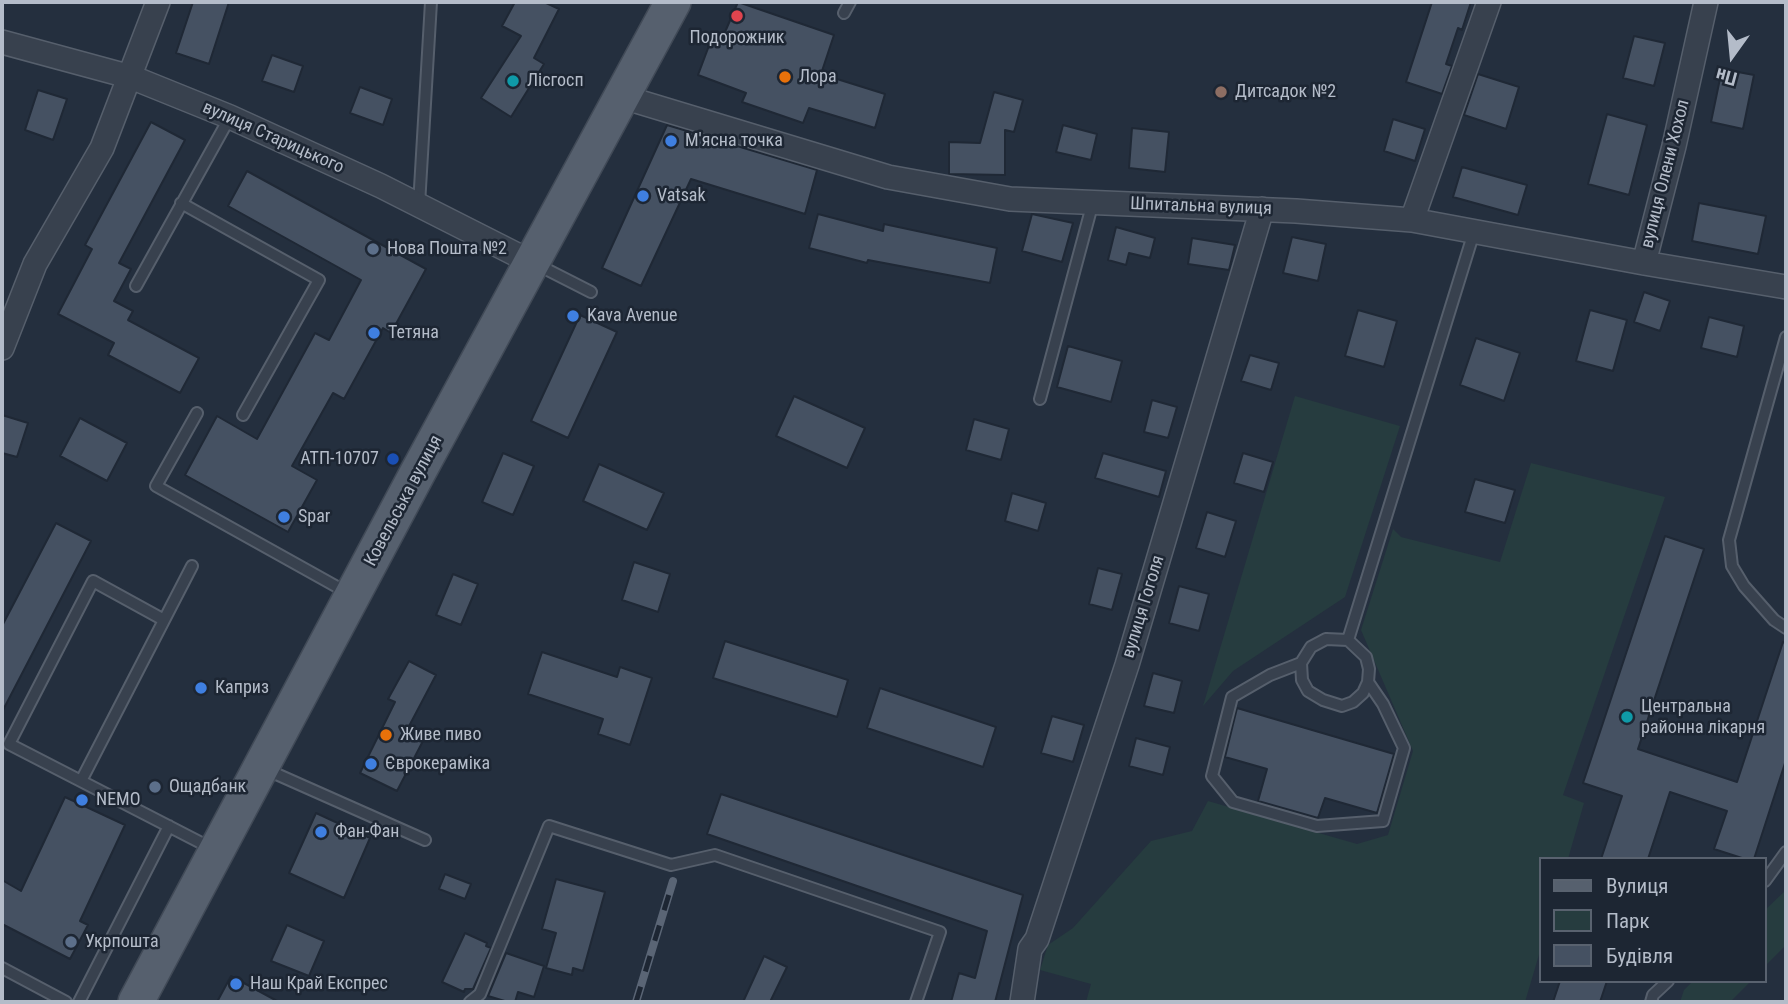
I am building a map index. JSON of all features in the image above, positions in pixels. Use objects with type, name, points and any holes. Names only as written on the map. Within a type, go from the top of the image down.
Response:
[{"type":"main road","name":"Ковельська вулиця","points":[[136,1002],[418,472],[673,2]]},
{"type":"street","points":[[2,348],[35,264],[102,148],[158,2]]},
{"type":"street","points":[[1412,220],[1489,2]]},
{"type":"street","name":"вулиця Олени Хохол","points":[[1644,264],[1706,2]]},
{"type":"street","name":"вулиця Старицького","points":[[2,41],[131,77],[230,117],[419,205],[533,263]]},
{"type":"street","name":"Шпитальна вулиця","points":[[623,97],[888,177],[1010,200],[1262,209],[1412,220],[1644,264],[1786,287]]},
{"type":"street","name":"вулиця Гоголя","points":[[1022,1002],[1030,949],[1037,939],[1126,665],[1262,209]]},
{"type":"lane","points":[[419,205],[431,2]]},
{"type":"lane","points":[[844,13],[850,2]]},
{"type":"lane","points":[[136,286],[230,117]]},
{"type":"lane","points":[[1040,399],[1093,202]]},
{"type":"lane","points":[[181,203],[318,279],[243,415]]},
{"type":"lane","points":[[1349,640],[1475,232]]},
{"type":"lane","points":[[533,263],[591,292]]},
{"type":"lane","points":[[1786,337],[1729,540],[1732,566],[1744,586],[1774,620],[1786,628]]},
{"type":"lane","points":[[197,413],[156,486],[354,596]]},
{"type":"lane","points":[[80,781],[192,566]]},
{"type":"lane","points":[[164,620],[93,582],[9,744],[217,851]]},
{"type":"lane","points":[[1326,639],[1349,640],[1366,656],[1368,682],[1363,693],[1353,702],[1342,706],[1322,700],[1308,691],[1302,680],[1301,663],[1311,647],[1326,639]]},
{"type":"lane","points":[[1301,663],[1270,675],[1232,697],[1212,776],[1233,803],[1317,826],[1383,821],[1404,748],[1383,704],[1368,682]]},
{"type":"lane","points":[[262,768],[425,840]]},
{"type":"lane","points":[[79,1002],[169,826]]},
{"type":"lane","points":[[470,1002],[480,994],[549,826],[671,865],[715,855],[940,932],[916,1002]]},
{"type":"lane","points":[[1767,878],[1786,852]]},
{"type":"lane","points":[[2,968],[66,1002]]},
{"type":"lane","points":[[1651,1002],[1653,995],[1666,983]]},
{"type":"green space","points":[[1295,396],[1400,426],[1345,597],[1233,671],[1203,706]]},
{"type":"green space","points":[[1531,463],[1665,497],[1563,795],[1584,803],[1569,857],[1540,857],[1540,951],[1525,1002],[1086,1002],[1091,984],[1040,970],[1048,945],[1073,928],[1151,841],[1192,831],[1208,801],[1357,844],[1388,835],[1413,751],[1361,630],[1393,529],[1401,537],[1500,562]]},
{"type":"green space","points":[[1786,890],[1786,945],[1767,964],[1767,908]]},
{"type":"green space","points":[[1691,983],[1749,983],[1730,1002],[1680,1002],[1684,990]]},
{"type":"building","points":[[193,2],[229,2],[209,64],[176,53]]},
{"type":"building","points":[[515,2],[544,2],[559,9],[534,58],[544,64],[511,117],[481,98],[521,36],[502,26]]},
{"type":"building","name":"Лора","points":[[738,2],[834,35],[821,74],[885,94],[875,128],[809,108],[803,123],[742,102],[746,93],[698,75],[713,35],[722,39]]},
{"type":"building","points":[[1432,2],[1471,2],[1462,30],[1458,28],[1446,64],[1452,66],[1442,94],[1406,82]]},
{"type":"building","points":[[1634,36],[1665,43],[1654,86],[1623,78]]},
{"type":"building","points":[[272,55],[303,66],[294,92],[262,81]]},
{"type":"building","points":[[1722,69],[1754,75],[1743,129],[1711,122]]},
{"type":"building","points":[[1478,74],[1519,87],[1506,129],[1464,115]]},
{"type":"building","points":[[360,87],[392,99],[383,125],[350,113]]},
{"type":"building","points":[[38,90],[67,99],[53,140],[25,130]]},
{"type":"building","points":[[994,92],[1023,100],[1014,132],[1005,130],[1005,175],[949,174],[949,142],[980,143]]},
{"type":"building","points":[[1607,114],[1647,125],[1629,195],[1588,184]]},
{"type":"building","points":[[1393,119],[1425,129],[1415,161],[1384,151]]},
{"type":"building","points":[[151,122],[185,140],[119,263],[131,269],[114,301],[133,311],[128,320],[199,358],[180,393],[108,355],[114,343],[58,314],[92,249],[85,245]]},
{"type":"building","points":[[667,125],[817,170],[805,214],[691,179],[641,286],[602,268]]},
{"type":"building","points":[[1063,125],[1097,134],[1091,160],[1056,152]]},
{"type":"building","points":[[1132,128],[1169,132],[1165,172],[1129,168]]},
{"type":"building","points":[[1462,167],[1527,185],[1518,215],[1453,197]]},
{"type":"building","points":[[247,171],[426,269],[391,333],[383,328],[344,399],[333,393],[292,466],[317,480],[288,532],[185,475],[217,416],[257,439],[315,333],[329,340],[361,280],[228,206]]},
{"type":"building","points":[[1699,203],[1766,216],[1758,254],[1692,241]]},
{"type":"building","points":[[818,214],[883,231],[884,224],[997,248],[990,283],[868,260],[867,263],[809,248]]},
{"type":"building","points":[[1032,214],[1073,223],[1062,262],[1022,251]]},
{"type":"building","points":[[1116,227],[1155,238],[1150,258],[1129,253],[1126,265],[1108,260]]},
{"type":"building","points":[[1292,237],[1326,244],[1318,281],[1283,273]]},
{"type":"building","points":[[1192,238],[1235,245],[1229,270],[1188,264]]},
{"type":"building","points":[[1644,292],[1670,301],[1660,331],[1634,322]]},
{"type":"building","points":[[1358,310],[1397,321],[1384,367],[1345,356]]},
{"type":"building","points":[[1590,310],[1627,320],[1613,371],[1576,361]]},
{"type":"building","points":[[580,315],[617,332],[568,438],[531,421]]},
{"type":"building","points":[[1709,317],[1744,326],[1737,357],[1701,348]]},
{"type":"building","points":[[1476,338],[1520,353],[1504,401],[1460,385]]},
{"type":"building","points":[[1068,346],[1122,361],[1111,402],[1057,387]]},
{"type":"building","points":[[1250,355],[1279,363],[1271,390],[1241,381]]},
{"type":"building","points":[[794,396],[865,428],[847,468],[776,436]]},
{"type":"building","points":[[1152,400],[1177,407],[1168,438],[1144,432]]},
{"type":"building","points":[[2,415],[28,423],[17,457],[2,453]]},
{"type":"building","points":[[80,418],[127,443],[107,481],[60,456]]},
{"type":"building","points":[[974,419],[1009,429],[1001,460],[966,450]]},
{"type":"building","points":[[503,453],[534,466],[513,515],[482,502]]},
{"type":"building","points":[[1103,453],[1166,471],[1159,497],[1095,478]]},
{"type":"building","points":[[1243,453],[1273,462],[1264,492],[1234,483]]},
{"type":"building","points":[[599,464],[664,493],[647,530],[583,501]]},
{"type":"building","points":[[1475,479],[1515,490],[1505,523],[1465,512]]},
{"type":"building","points":[[1012,493],[1046,503],[1038,531],[1005,521]]},
{"type":"building","points":[[1207,512],[1236,521],[1225,557],[1196,548]]},
{"type":"building","points":[[56,523],[91,541],[2,712],[2,626]]},
{"type":"building","name":"Центральна районна лікарня","points":[[1665,536],[1704,549],[1638,749],[1737,782],[1783,642],[1786,643],[1786,760],[1755,857],[1739,857],[1714,849],[1727,811],[1670,792],[1649,857],[1602,857],[1622,796],[1583,783]]},
{"type":"building","points":[[634,562],[670,574],[658,612],[622,600]]},
{"type":"building","points":[[1098,568],[1122,574],[1112,610],[1089,604]]},
{"type":"building","points":[[453,574],[478,584],[461,625],[436,615]]},
{"type":"building","points":[[1179,586],[1209,594],[1199,631],[1169,623]]},
{"type":"building","points":[[725,641],[848,680],[837,717],[713,678]]},
{"type":"building","points":[[542,652],[617,677],[620,667],[652,678],[630,745],[598,734],[603,719],[528,694]]},
{"type":"building","points":[[409,661],[436,675],[407,730],[424,739],[397,791],[360,773],[395,702],[388,699]]},
{"type":"building","points":[[1153,673],[1182,681],[1174,713],[1144,706]]},
{"type":"building","points":[[880,688],[996,727],[983,767],[867,728]]},
{"type":"building","points":[[1237,708],[1394,754],[1377,813],[1325,798],[1318,818],[1258,801],[1267,769],[1225,757]]},
{"type":"building","points":[[1052,716],[1084,725],[1073,762],[1041,753]]},
{"type":"building","points":[[1136,738],[1170,747],[1163,775],[1129,766]]},
{"type":"building","points":[[721,794],[1023,895],[995,1002],[951,1002],[959,973],[975,978],[987,931],[707,834]]},
{"type":"building","points":[[65,797],[125,825],[80,921],[88,925],[70,959],[2,924],[2,880],[21,891]]},
{"type":"building","points":[[316,813],[370,838],[344,898],[289,873]]},
{"type":"building","points":[[445,874],[471,884],[465,899],[439,889]]},
{"type":"building","points":[[556,879],[605,892],[583,971],[573,968],[572,975],[546,968],[556,933],[542,929]]},
{"type":"building","points":[[287,925],[324,941],[309,976],[271,961]]},
{"type":"building","points":[[465,933],[487,943],[486,946],[491,948],[473,989],[465,989],[464,992],[442,982]]},
{"type":"building","points":[[506,953],[544,966],[534,997],[518,992],[515,1002],[508,1002],[488,996]]},
{"type":"building","points":[[764,956],[787,967],[770,1002],[743,1002]]},
{"type":"building","name":"Наш Край Експрес","points":[[231,976],[279,1002],[217,1002]]},
{"type":"building","points":[[1559,983],[1606,983],[1600,1002],[1553,1002]]},
{"type":"railway","points":[[636,1002],[673,881]]},
{"type":"place","name":"Подорожник","points":[[737,16]]},
{"type":"place","name":"Лора","points":[[785,77]]},
{"type":"place","name":"Лісгосп","points":[[513,81]]},
{"type":"place","name":"Дитсадок №2","points":[[1221,92]]},
{"type":"place","name":"М'ясна точка","points":[[671,141]]},
{"type":"place","name":"Vatsak","points":[[643,196]]},
{"type":"place","name":"Нова Пошта №2","points":[[373,249]]},
{"type":"place","name":"Kava Avenue","points":[[573,316]]},
{"type":"place","name":"Тетяна","points":[[374,333]]},
{"type":"place","name":"АТП-10707","points":[[393,459]]},
{"type":"place","name":"Spar","points":[[284,517]]},
{"type":"place","name":"Каприз","points":[[201,688]]},
{"type":"place","name":"Центральна районна лікарня","points":[[1627,717]]},
{"type":"place","name":"Живе пиво","points":[[386,735]]},
{"type":"place","name":"Єврокераміка","points":[[371,764]]},
{"type":"place","name":"Ощадбанк","points":[[155,787]]},
{"type":"place","name":"NEMO","points":[[82,800]]},
{"type":"place","name":"Фан-Фан","points":[[321,832]]},
{"type":"place","name":"Укрпошта","points":[[71,942]]},
{"type":"place","name":"Наш Край Експрес","points":[[236,984]]}]
